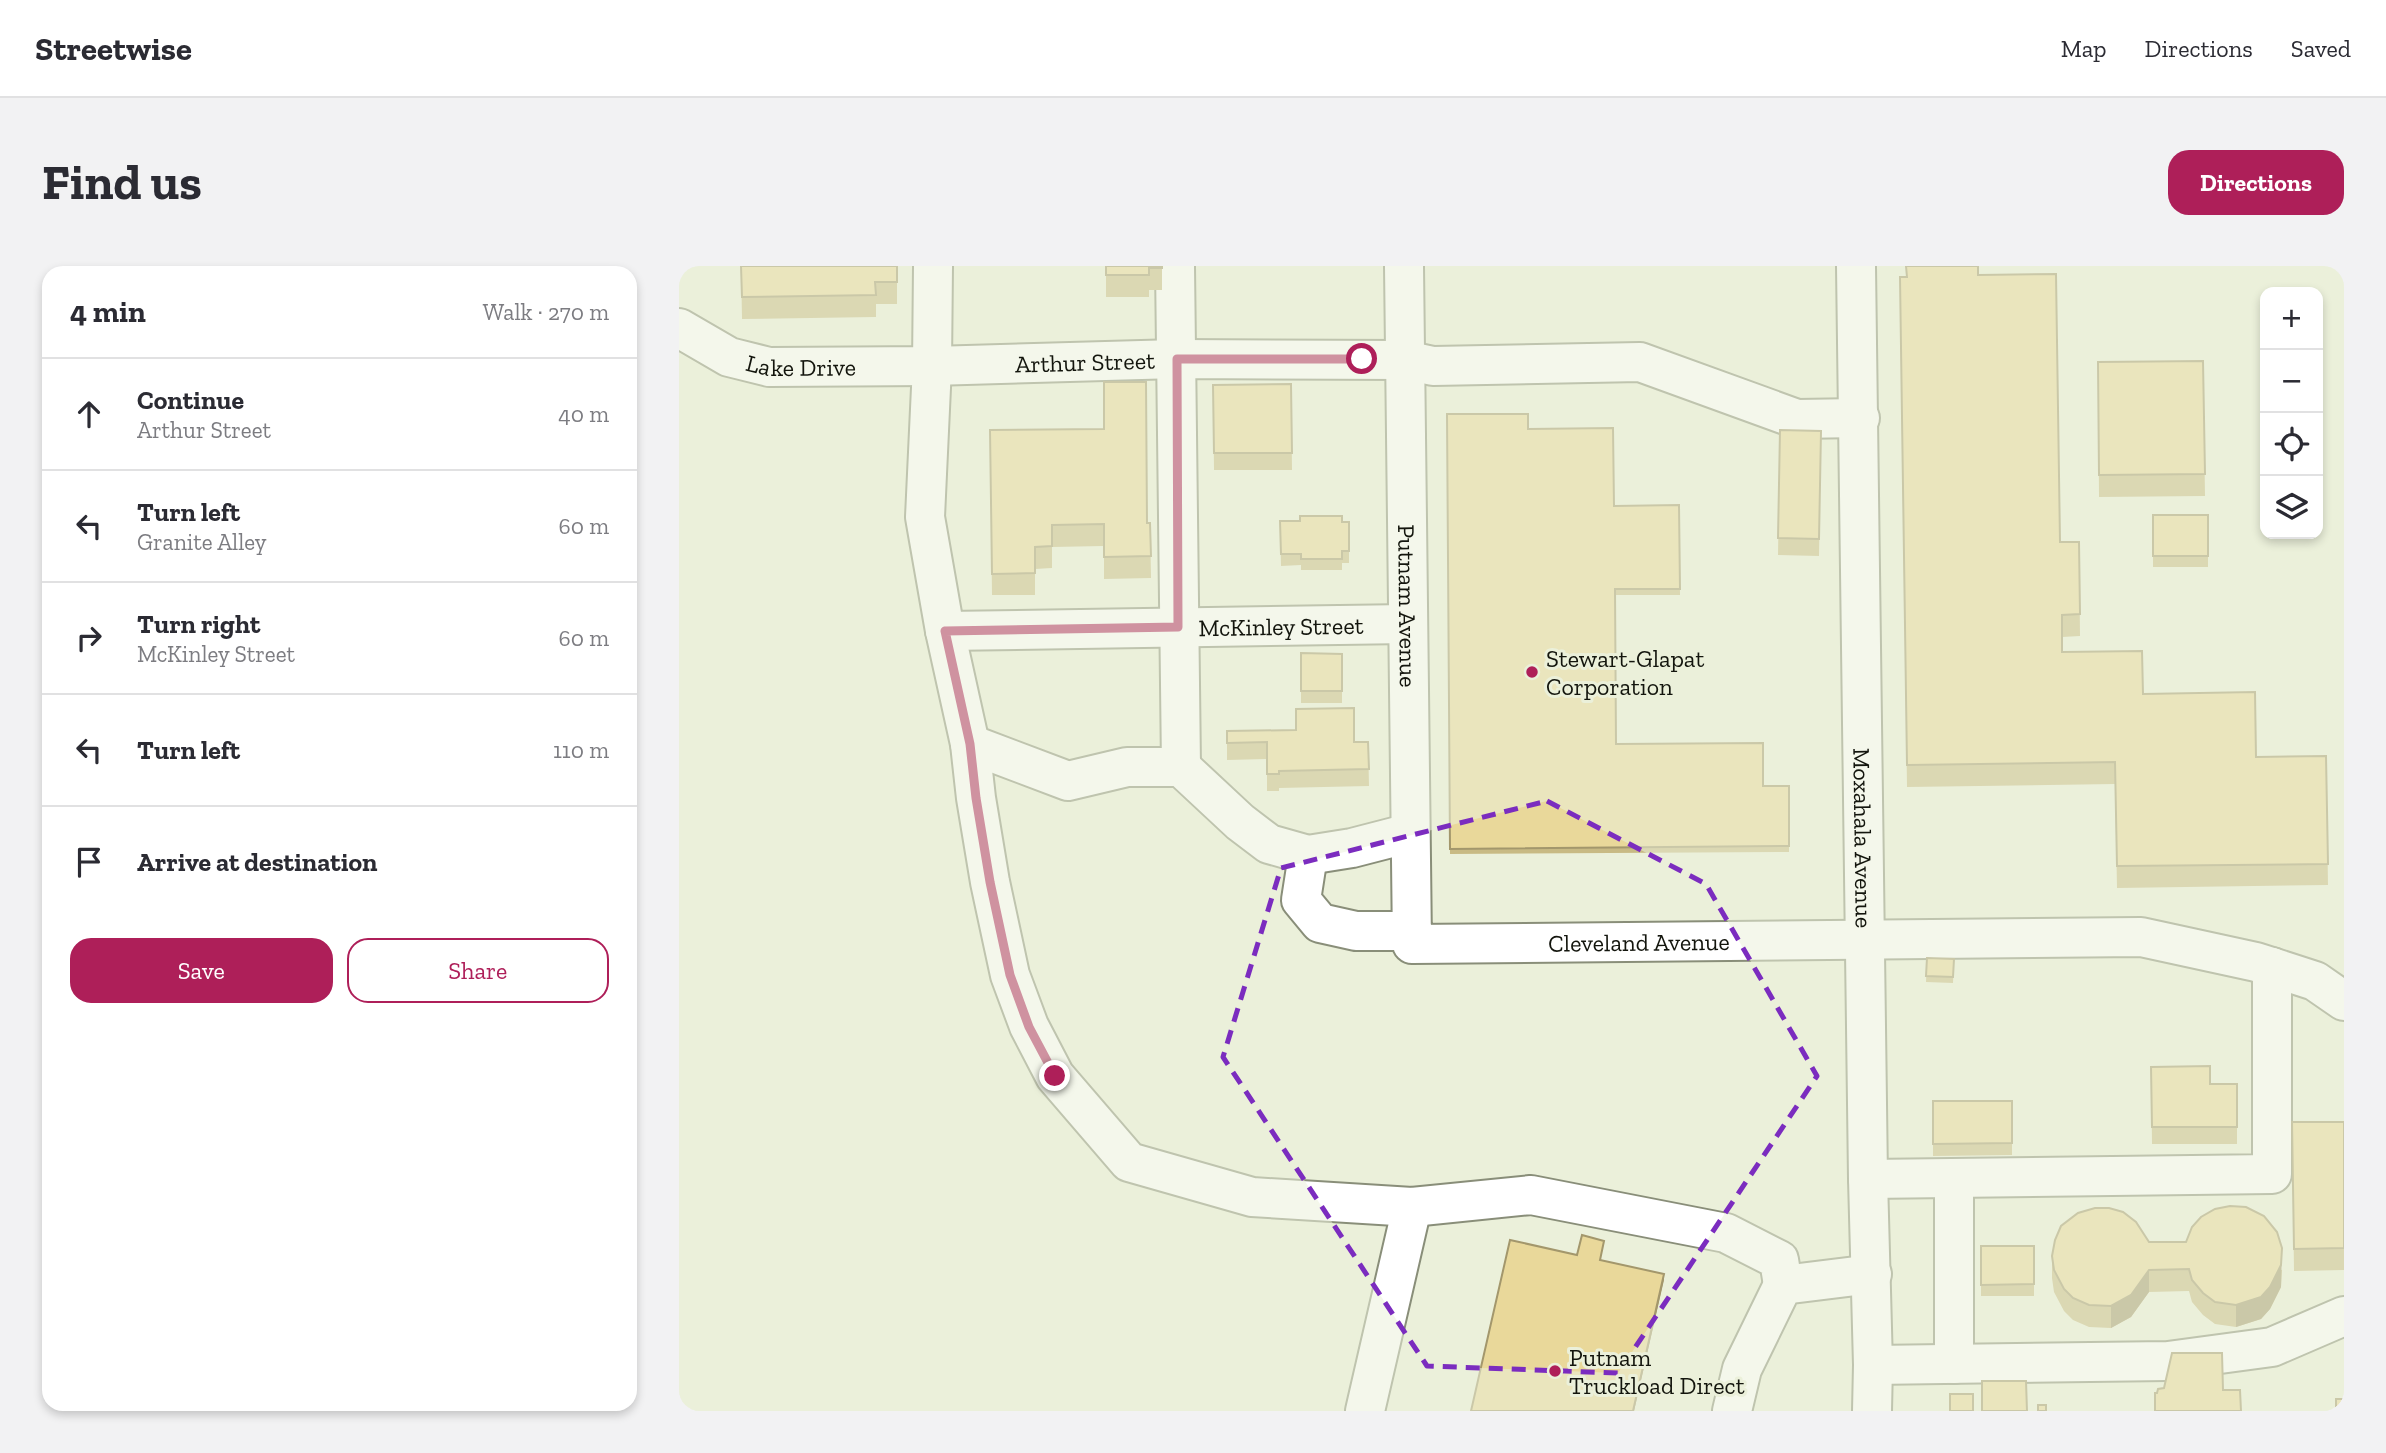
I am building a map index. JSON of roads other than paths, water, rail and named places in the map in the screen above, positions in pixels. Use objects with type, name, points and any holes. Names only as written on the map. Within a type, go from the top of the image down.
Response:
[{"type":"street","points":[[933,266],[932,366],[925,517],[945,631],[970,744],[990,882],[1010,975],[1029,1027],[1055,1076],[1129,1162],[1252,1197],[1412,1207],[1531,1195],[1726,1233],[1779,1260],[1783,1286],[1742,1369],[1732,1411]]},
{"type":"street","points":[[1175,266],[1181,767]]},
{"type":"street","name":"Putnam Avenue","points":[[1404,266],[1412,937]]},
{"type":"street","name":"Moxahala Avenue","points":[[1856,266],[1872,1411]]},
{"type":"street","name":"Lake Drive","points":[[679,328],[729,357],[769,367],[932,366]]},
{"type":"street","name":"Arthur Street","points":[[932,366],[1177,359],[1405,359],[1433,366],[1640,362],[1797,419],[1860,418]]},
{"type":"street","name":"McKinley Street","points":[[945,631],[1408,624]]},
{"type":"street","points":[[970,744],[1068,781],[1127,766],[1181,767],[1240,822],[1269,844],[1308,855],[1352,848],[1411,833]]},
{"type":"street","name":"Cleveland Avenue","points":[[1308,855],[1301,900],[1320,923],[1356,931],[1412,937],[2141,937],[2272,967],[2315,981],[2344,1001]]},
{"type":"street","points":[[1868,1179],[2272,1174],[2272,967]]},
{"type":"street","points":[[1954,1178],[1954,1364]]},
{"type":"street","points":[[1366,1411],[1412,1207]]},
{"type":"street","points":[[1783,1286],[1872,1274]]},
{"type":"street","points":[[1873,1365],[2168,1361],[2272,1347],[2344,1316]]},
{"type":"place","name":"Stewart-Glapat Corporation","points":[[1532,672]]},
{"type":"place","name":"Putnam Truckload Direct","points":[[1555,1371]]}]
